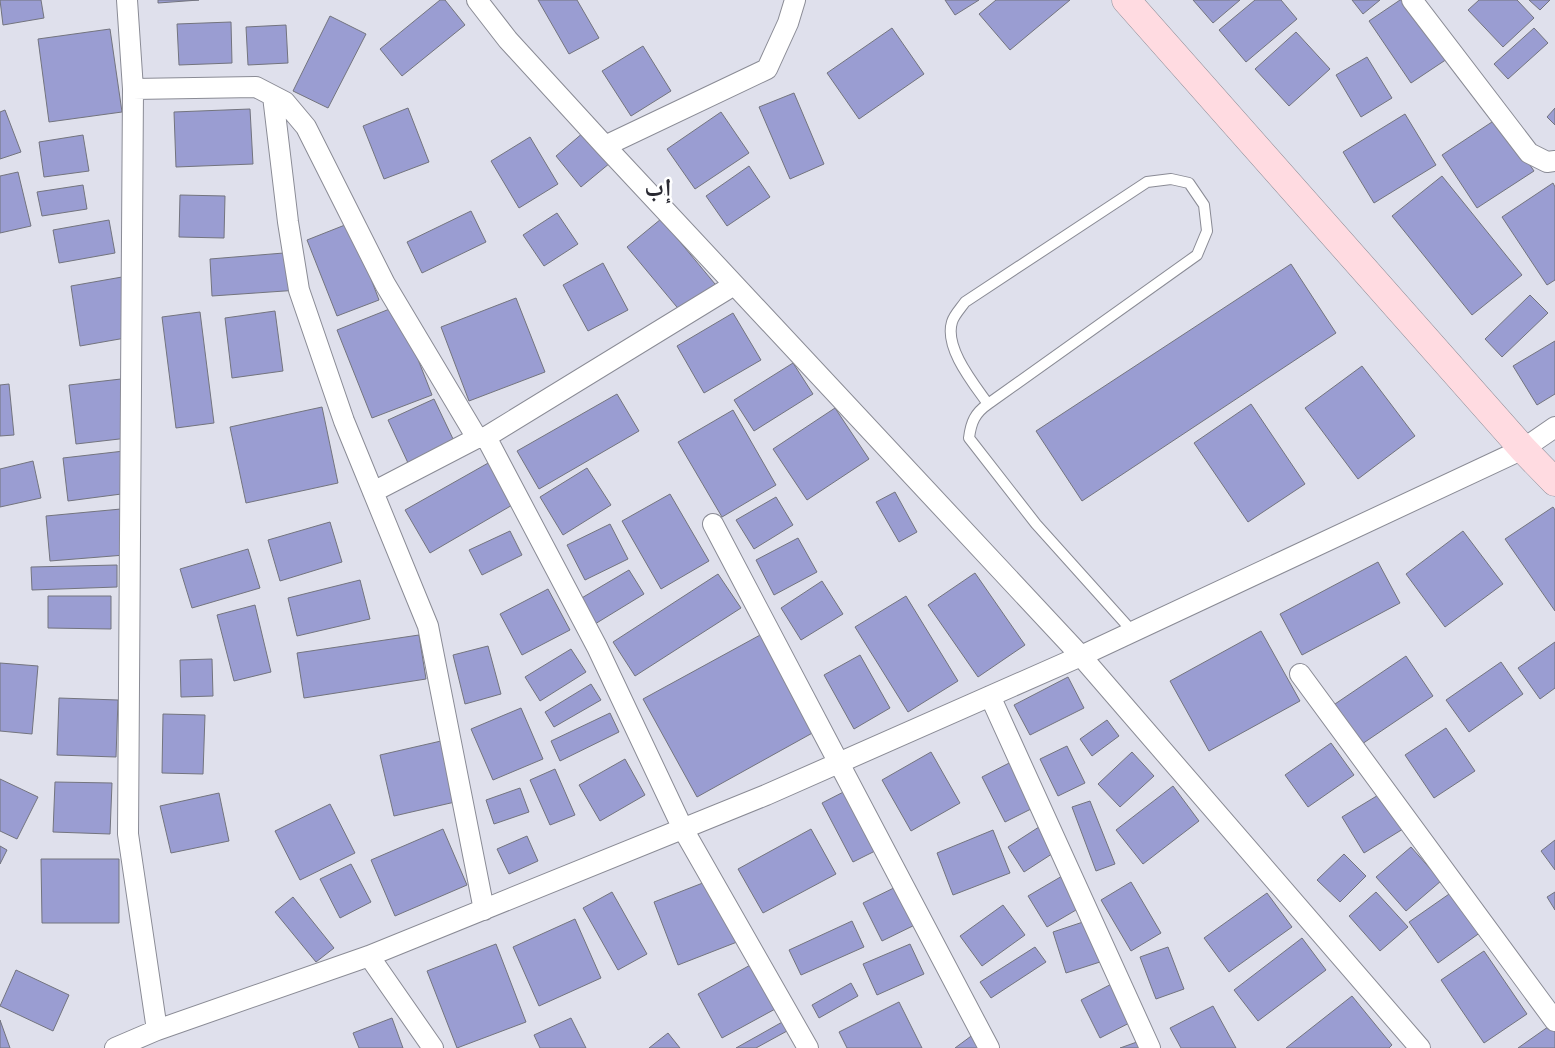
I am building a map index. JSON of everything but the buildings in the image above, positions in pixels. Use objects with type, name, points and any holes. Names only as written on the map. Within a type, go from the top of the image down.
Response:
[{"type":"main road","points":[[1126,0],[1523,449],[1555,482]]},
{"type":"street","points":[[127,0],[133,89],[128,834],[156,1030]]},
{"type":"street","points":[[477,0],[508,40],[605,146],[1080,656],[1420,1048]]},
{"type":"street","points":[[605,146],[767,69],[788,23],[795,0]]},
{"type":"street","points":[[1412,0],[1529,154],[1547,162],[1555,160]]},
{"type":"street","points":[[133,89],[256,87],[284,102],[306,127],[385,284],[481,438],[597,647],[683,829],[808,1048]]},
{"type":"street","points":[[273,96],[288,222],[299,290],[344,421],[428,626],[484,910]]},
{"type":"street","points":[[373,492],[481,438],[734,284]]},
{"type":"street","points":[[115,1048],[156,1030],[368,956],[839,764],[1133,632],[1523,449],[1555,427]]},
{"type":"street","points":[[713,524],[989,1048]]},
{"type":"street","points":[[1300,674],[1555,1021]]},
{"type":"street","points":[[990,696],[1150,1048]]},
{"type":"street","points":[[368,956],[433,1048]]},
{"type":"lane","points":[[988,404],[966,373],[951,339],[952,321],[965,302],[1147,182],[1171,178],[1189,183],[1204,205],[1207,231],[1196,254],[988,404],[978,411],[971,422],[969,438],[1036,524],[1133,632]]},
{"type":"district","name":"إب","points":[[658,187]]}]
